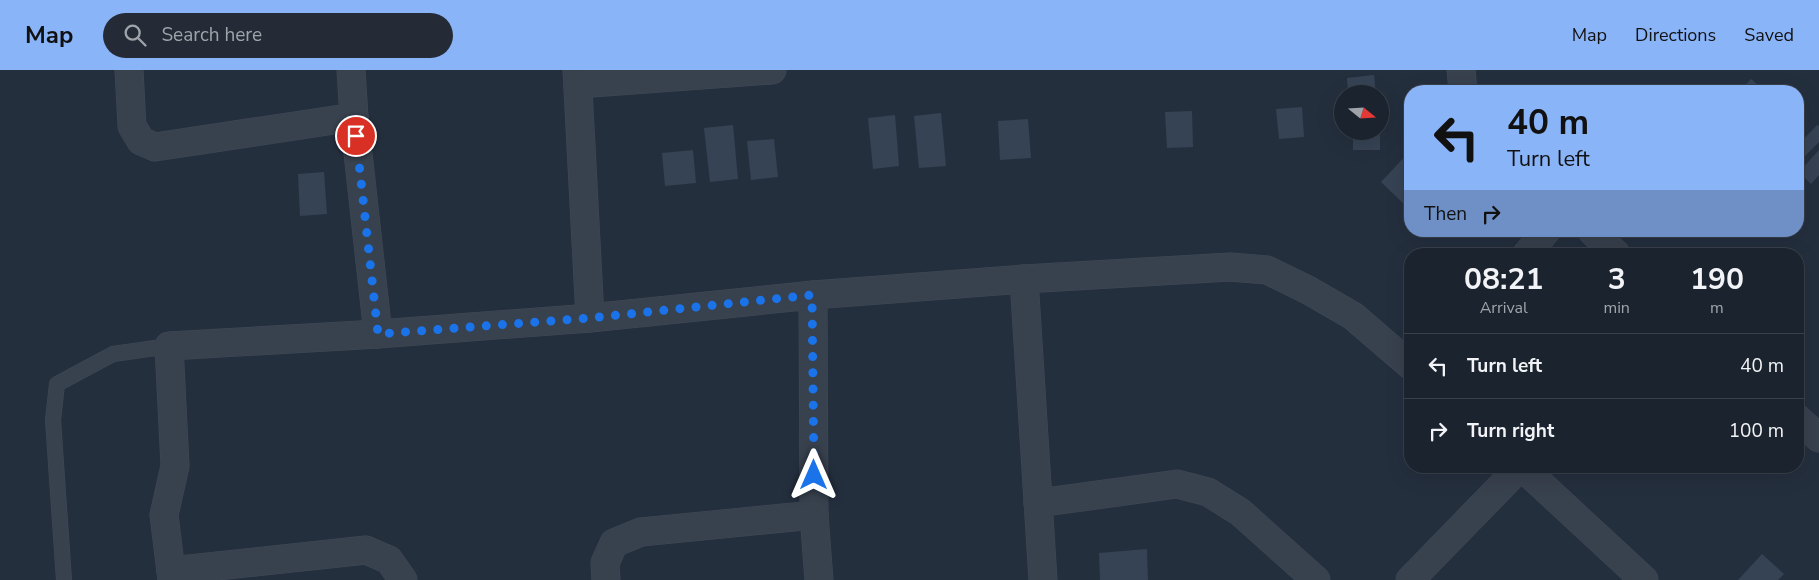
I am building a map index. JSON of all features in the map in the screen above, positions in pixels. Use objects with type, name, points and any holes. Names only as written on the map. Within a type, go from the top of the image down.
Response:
[{"type":"street","points":[[129,70],[132,126],[141,141],[155,147],[354,117]]},
{"type":"street","points":[[351,70],[354,117],[378,334]]},
{"type":"street","points":[[590,318],[578,77],[772,70]]},
{"type":"street","points":[[1461,70],[1462,85]]},
{"type":"street","points":[[1532,248],[1541,237]]},
{"type":"street","points":[[1598,237],[1610,248]]},
{"type":"street","points":[[403,580],[389,560],[366,550],[171,575],[164,515],[175,466],[169,346],[378,334],[590,318],[812,295],[1024,279],[1230,267],[1267,270],[1308,290],[1353,316],[1404,361]]},
{"type":"street","points":[[1024,279],[1043,580]]},
{"type":"street","points":[[812,295],[814,515],[819,580]]},
{"type":"street","points":[[1804,424],[1819,438]]},
{"type":"street","points":[[1410,580],[1514,473]]},
{"type":"street","points":[[1529,473],[1644,580]]},
{"type":"street","points":[[1038,503],[1177,484],[1208,492],[1240,512],[1316,580]]},
{"type":"street","points":[[606,580],[605,563],[614,543],[641,532],[814,515]]},
{"type":"lane","points":[[64,580],[53,420],[57,384],[114,354],[169,346]]},
{"type":"building","points":[[1374,75],[1375,85],[1347,85],[1347,78]]},
{"type":"building","points":[[1751,79],[1758,85],[1746,85]]},
{"type":"building","points":[[1302,107],[1304,137],[1279,139],[1276,109]]},
{"type":"building","points":[[1192,111],[1193,147],[1167,148],[1165,112]]},
{"type":"building","points":[[941,113],[946,166],[919,168],[914,116]]},
{"type":"building","points":[[895,115],[899,166],[873,169],[868,118]]},
{"type":"building","points":[[1028,119],[1031,158],[1000,160],[998,121]]},
{"type":"building","points":[[733,125],[738,179],[710,182],[704,128]]},
{"type":"building","points":[[1817,125],[1819,126],[1819,142],[1804,157],[1804,139]]},
{"type":"building","points":[[774,139],[778,177],[751,180],[747,141]]},
{"type":"building","points":[[1353,140],[1380,140],[1380,150],[1353,150]]},
{"type":"building","points":[[693,150],[696,183],[665,186],[662,153]]},
{"type":"building","points":[[1819,150],[1819,175],[1811,184],[1804,177],[1804,166]]},
{"type":"building","points":[[1404,157],[1404,204],[1381,182]]},
{"type":"building","points":[[324,172],[327,214],[300,216],[298,174]]},
{"type":"building","points":[[1147,549],[1148,580],[1100,580],[1099,553]]},
{"type":"building","points":[[1762,554],[1784,574],[1778,580],[1738,580]]},
{"type":"route","points":[[356,136],[378,334],[590,318],[812,295],[814,475]]}]
